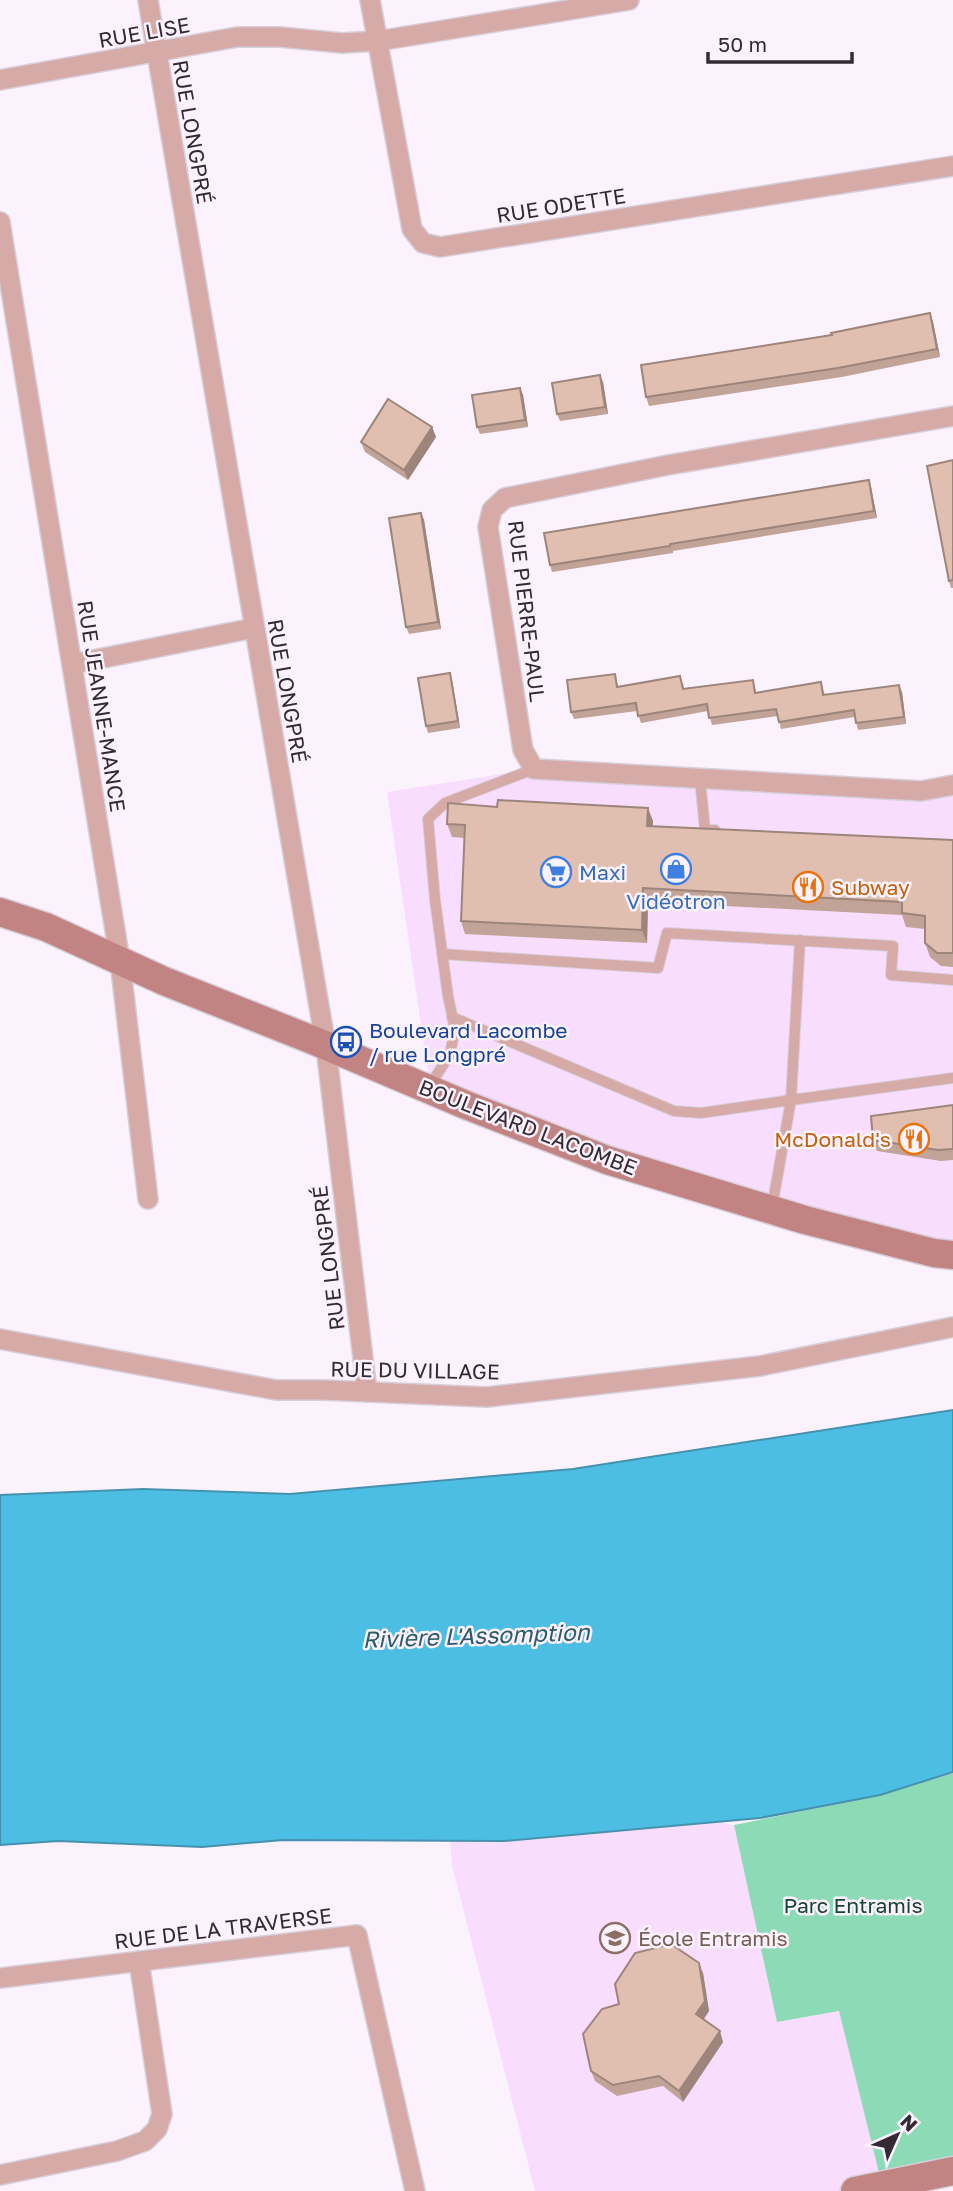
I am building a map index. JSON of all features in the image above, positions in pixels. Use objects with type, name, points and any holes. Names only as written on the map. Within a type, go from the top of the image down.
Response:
[{"type":"main road","name":"BOULEVARD LACOMBE","points":[[0,912],[46,927],[177,986],[534,1133],[607,1160],[772,1211],[934,1253],[953,1255]]},
{"type":"main road","points":[[871,2189],[953,2171]]},
{"type":"street","name":"RUE LONGPRÉ","points":[[148,0],[326,1047],[368,1392]]},
{"type":"street","name":"RUE ODETTE","points":[[370,0],[412,229],[423,243],[440,247],[953,166]]},
{"type":"street","name":"RUE LISE","points":[[0,80],[237,37],[280,37],[342,43],[378,41],[629,0]]},
{"type":"street","name":"RUE JEANNE-MANCE","points":[[0,222],[120,961],[148,1199]]},
{"type":"street","name":"RUE PIERRE-PAUL","points":[[534,769],[523,750],[488,527],[492,510],[505,498],[668,465],[953,416]]},
{"type":"street","points":[[73,664],[254,628]]},
{"type":"street","points":[[534,769],[921,790],[953,785]]},
{"type":"street","name":"RUE DU VILLAGE","points":[[0,1339],[276,1390],[488,1397],[760,1366],[953,1327]]},
{"type":"street","name":"RUE DE LA TRAVERSE","points":[[0,1978],[357,1935],[415,2191]]},
{"type":"street","points":[[0,2175],[117,2151],[145,2141],[157,2129],[162,2114],[139,1961]]},
{"type":"lane","points":[[428,1089],[450,1054],[454,1029],[435,900],[428,819],[445,803],[534,769]]},
{"type":"lane","points":[[700,778],[700,830],[733,831]]},
{"type":"lane","points":[[442,954],[658,968],[667,933],[800,940],[893,946],[891,975],[953,981]]},
{"type":"lane","points":[[772,1211],[791,1100],[800,940]]},
{"type":"lane","points":[[452,1017],[674,1111],[701,1113],[953,1078]]},
{"type":"shaded area","points":[[534,769],[953,785],[953,1255],[428,1089],[428,1073],[387,792]]},
{"type":"shaded area","name":"École Entramis","points":[[719,1822],[734,1825],[777,2022],[839,2011],[882,2185],[858,2191],[535,2191],[452,1865],[450,1841],[504,1841]]},
{"type":"green space","name":"Parc Entramis","points":[[953,1773],[953,2173],[882,2185],[839,2011],[777,2022],[734,1825],[877,1796]]},
{"type":"water","name":"Rivière L'Assomption","points":[[953,1410],[953,1772],[880,1795],[760,1818],[504,1841],[283,1840],[202,1847],[58,1841],[0,1845],[0,1495],[143,1489],[290,1494],[573,1469]]},
{"type":"building","points":[[930,313],[937,349],[838,368],[646,397],[641,365],[832,335],[831,333]]},
{"type":"building","points":[[600,375],[605,407],[557,414],[552,383]]},
{"type":"building","points":[[520,388],[525,420],[477,427],[472,395]]},
{"type":"building","points":[[388,399],[432,427],[404,470],[361,442]]},
{"type":"building","points":[[953,460],[953,580],[949,581],[927,466]]},
{"type":"building","points":[[869,480],[874,511],[550,565],[544,533]]},
{"type":"building","points":[[421,513],[438,622],[406,627],[389,518]]},
{"type":"building","points":[[450,673],[458,721],[426,726],[418,678]]},
{"type":"building","points":[[615,674],[617,687],[680,676],[683,689],[753,680],[755,693],[821,682],[823,695],[899,685],[904,717],[856,723],[854,710],[779,722],[776,709],[709,718],[707,704],[638,716],[636,703],[571,712],[567,680]]},
{"type":"building","points":[[498,800],[648,808],[647,826],[953,840],[953,953],[937,953],[925,943],[925,916],[902,913],[902,902],[643,888],[642,930],[461,921],[465,825],[447,824],[448,803],[497,807]]},
{"type":"building","name":"McDonald's","points":[[953,1105],[953,1149],[938,1150],[873,1140],[871,1116]]},
{"type":"building","points":[[671,1944],[699,1963],[705,2001],[696,2014],[720,2031],[679,2091],[659,2076],[613,2085],[591,2071],[583,2034],[602,2009],[619,2004],[615,1984],[635,1953]]},
{"type":"place","name":"Vidéotron","points":[[676,869]]},
{"type":"place","name":"Maxi","points":[[556,872]]},
{"type":"place","name":"Subway","points":[[808,887]]},
{"type":"place","name":"Boulevard Lacombe / rue Longpré","points":[[346,1042]]},
{"type":"place","name":"McDonald's","points":[[914,1139]]},
{"type":"place","name":"École Entramis","points":[[615,1938]]}]
